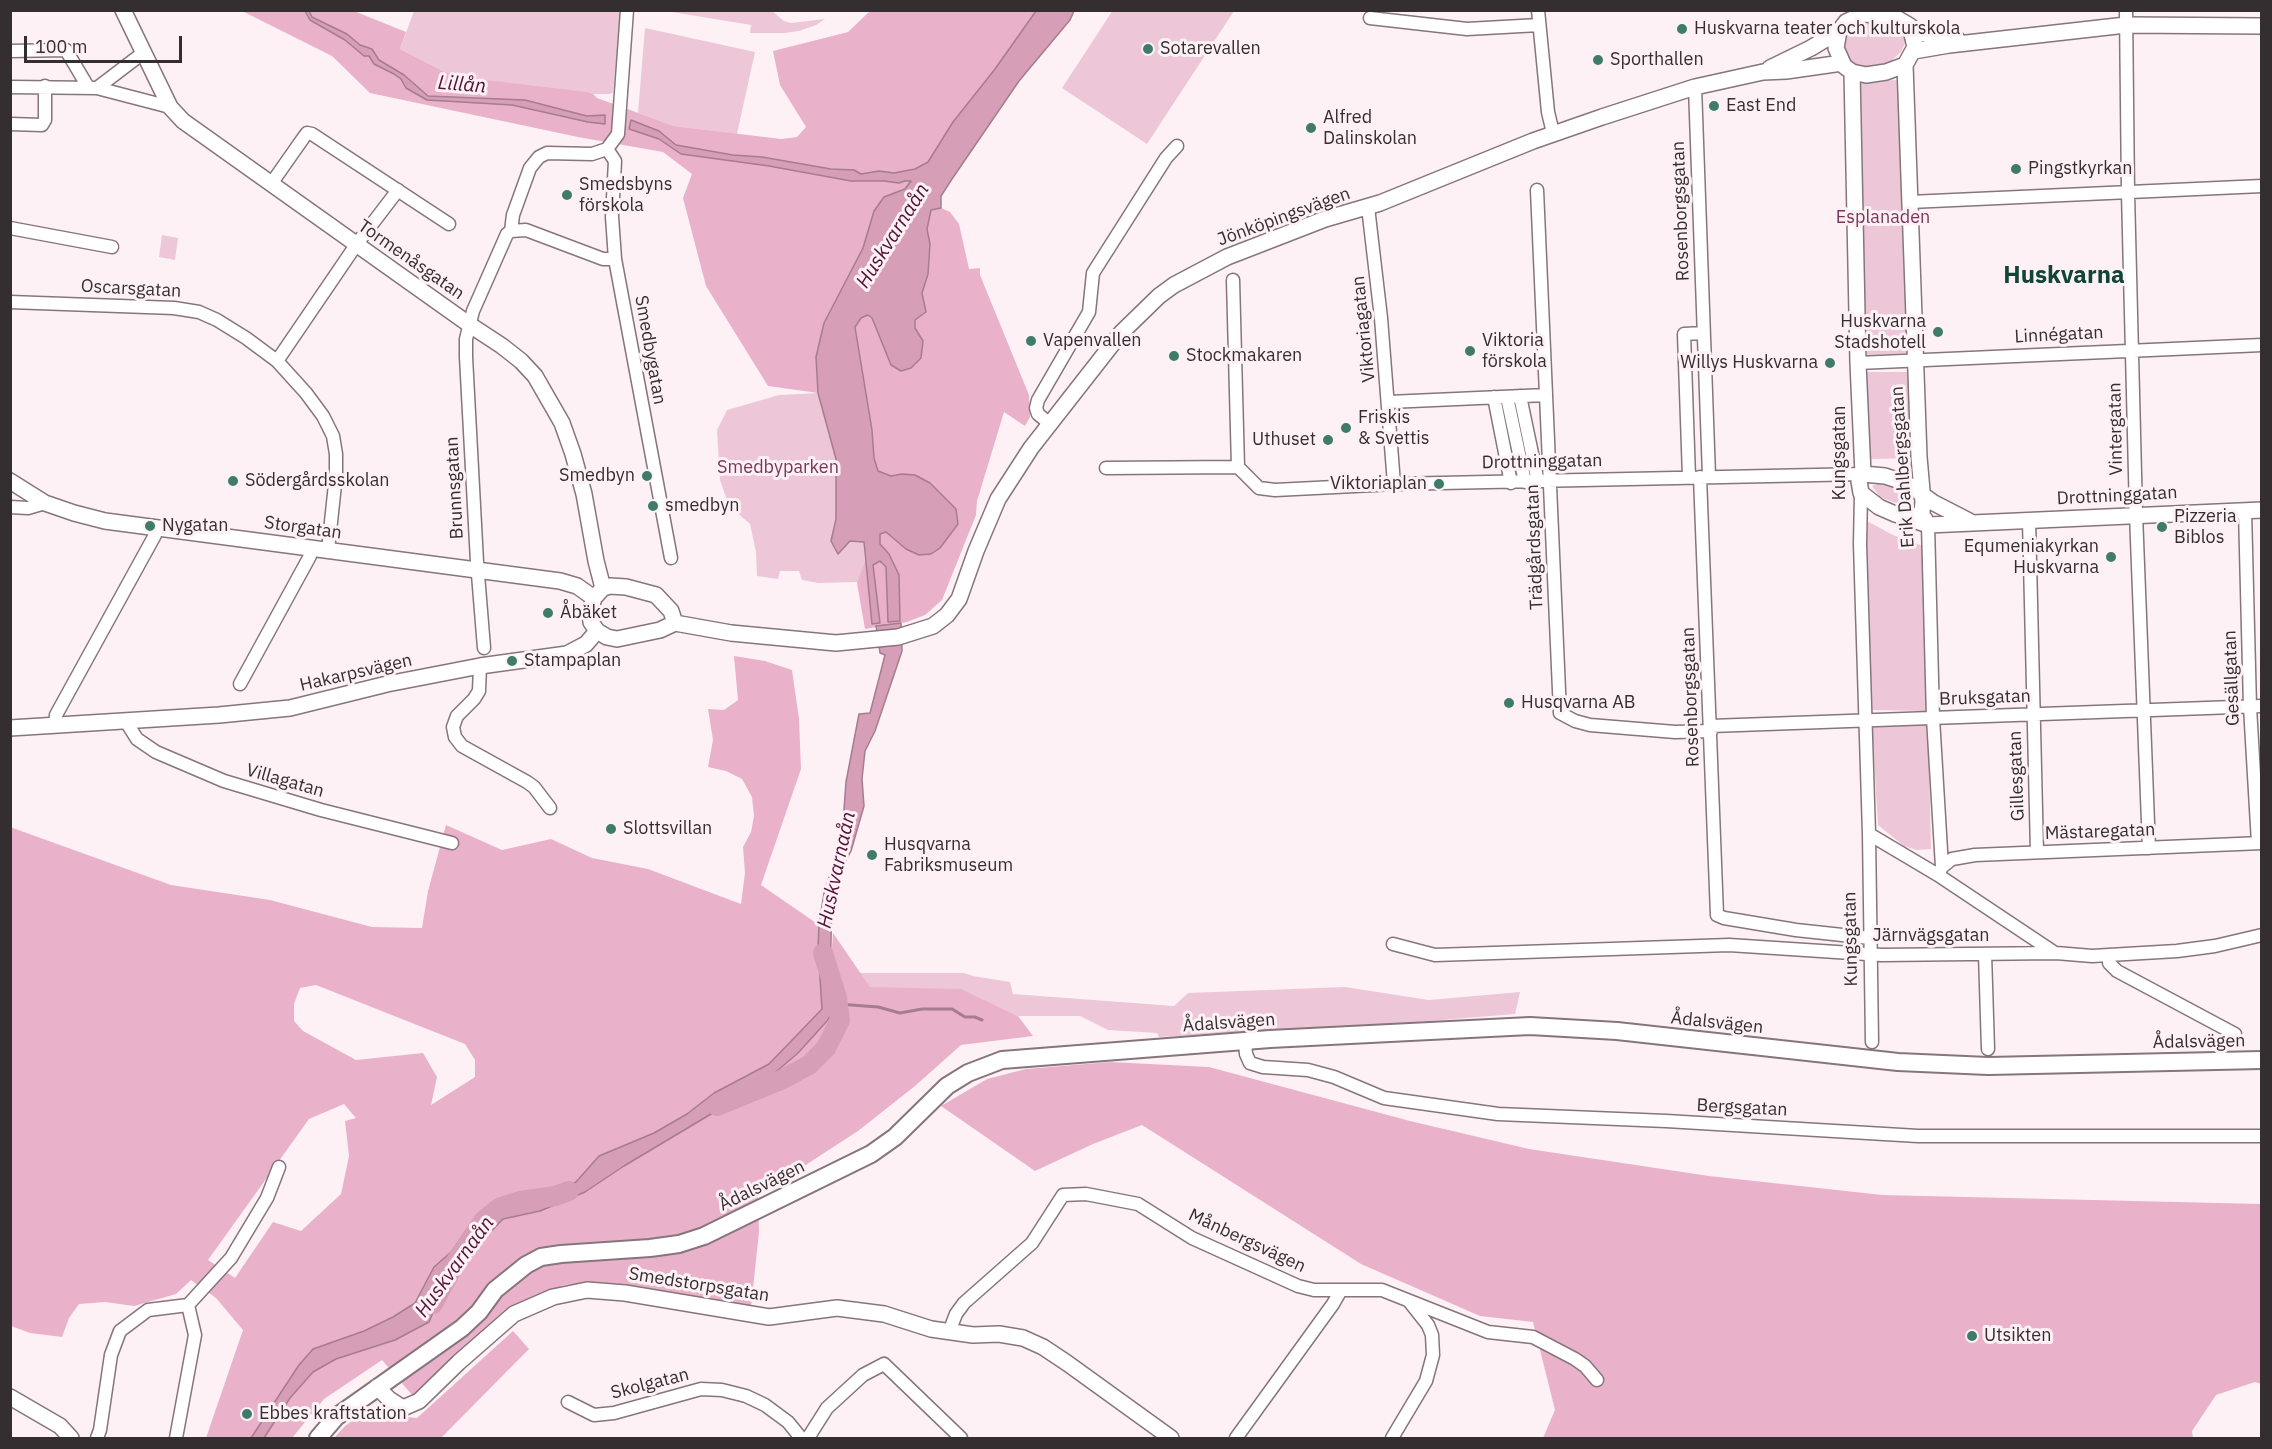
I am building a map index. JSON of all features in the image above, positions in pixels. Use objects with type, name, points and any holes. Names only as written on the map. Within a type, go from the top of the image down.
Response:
[{"type":"main road","name":"Ådalsvägen","points":[[318,1438],[336,1418],[462,1328],[479,1312],[495,1290],[526,1265],[542,1257],[650,1248],[680,1244],[704,1236],[871,1154],[895,1137],[947,1086],[987,1065],[1002,1060],[1069,1053],[1530,1026],[1617,1031],[1898,1062],[1988,1066],[2262,1060]]},
{"type":"street","name":"Tormenåsgatan","points":[[123,10],[170,106],[183,121],[521,361],[535,376],[562,423],[584,494],[596,561],[599,593],[590,618],[597,631]]},
{"type":"street","points":[[1538,10],[1548,112],[1553,134]]},
{"type":"street","points":[[1763,72],[1788,60],[1844,21],[1873,13],[1900,15],[1913,32],[1914,51],[1905,65],[1876,74],[1847,68],[1836,48],[1844,21]]},
{"type":"street","points":[[615,259],[603,259],[526,231],[511,231],[513,214],[530,168],[539,157],[547,153],[592,154],[607,149],[618,134],[626,15]]},
{"type":"street","points":[[1370,18],[1490,30],[1539,25]]},
{"type":"street","points":[[1914,51],[1949,45],[1981,43],[2126,18],[2262,26]]},
{"type":"street","name":"Vintergatan","points":[[2126,18],[2136,514],[2149,848]]},
{"type":"street","points":[[1913,32],[1981,43]]},
{"type":"street","points":[[10,51],[66,50],[93,88]]},
{"type":"street","points":[[93,88],[143,53]]},
{"type":"street","name":"Erik Dahlbergsgatan","points":[[1905,65],[1917,361],[1919,508]]},
{"type":"street","name":"Jönköpingsvägen","points":[[675,623],[816,642],[862,641],[906,635],[933,626],[954,608],[998,500],[1017,467],[1121,333],[1159,296],[1174,285],[1227,257],[1325,219],[1368,207],[1553,134],[1695,87],[1763,72],[1847,68]]},
{"type":"street","name":"Kungsgatan","points":[[1847,68],[1858,363],[1872,1042]]},
{"type":"street","points":[[10,124],[42,125],[45,120],[45,86]]},
{"type":"street","points":[[10,87],[93,88],[170,106]]},
{"type":"street","name":"Rosenborgsgatan","points":[[1695,87],[1705,376],[1699,477],[1718,915],[1724,918],[1796,930],[1870,938]]},
{"type":"street","points":[[271,184],[308,133],[449,224]]},
{"type":"street","points":[[1050,424],[1038,414],[1036,408],[1038,400],[1089,312],[1093,273],[1166,158],[1177,146]]},
{"type":"street","name":"Smedbygatan","points":[[607,149],[615,161],[612,217],[615,259],[671,558]]},
{"type":"street","points":[[1910,202],[2262,186]]},
{"type":"street","points":[[277,361],[356,245],[397,190]]},
{"type":"street","name":"Trädgårdsgatan","points":[[1537,190],[1546,395],[1544,482],[1560,713],[1575,722],[1590,725],[1675,732],[1711,728]]},
{"type":"street","name":"Viktoriagatan","points":[[1368,207],[1389,402],[1394,484]]},
{"type":"street","points":[[10,228],[112,247]]},
{"type":"street","name":"Brunnsgatan","points":[[484,648],[466,339],[473,311],[507,234],[511,231]]},
{"type":"street","points":[[1106,468],[1238,467],[1233,280]]},
{"type":"street","name":"Oscarsgatan","points":[[10,302],[174,308],[199,312],[218,320],[277,361],[306,393],[333,436],[336,475],[328,550]]},
{"type":"street","points":[[1699,477],[1686,377],[1684,334],[1703,333]]},
{"type":"street","name":"Linnégatan","points":[[1858,363],[2262,345]]},
{"type":"street","points":[[1686,377],[1705,376]]},
{"type":"street","points":[[1389,402],[1546,395]]},
{"type":"street","points":[[1514,397],[1544,482]]},
{"type":"street","points":[[1514,397],[1525,482]]},
{"type":"street","points":[[1494,398],[1511,483]]},
{"type":"street","name":"Drottninggatan","points":[[1238,467],[1254,484],[1267,490],[1394,484],[1511,483],[1846,473],[1861,485],[1879,507],[1948,511],[1974,523]]},
{"type":"street","name":"Drottninggatan","points":[[1861,485],[1893,478],[1914,487],[1919,508],[1928,525],[2262,510]]},
{"type":"street","name":"Storgatan","points":[[10,481],[45,503],[105,521],[570,583],[599,593]]},
{"type":"street","points":[[10,507],[28,508],[45,503]]},
{"type":"street","name":"Gesällgatan","points":[[2245,511],[2256,706],[2260,843]]},
{"type":"street","name":"Gillesgatan","points":[[2029,520],[2037,852]]},
{"type":"street","name":"Erik Dahlbergsgatan","points":[[1928,525],[1940,871]]},
{"type":"street","points":[[55,725],[56,715],[154,535],[156,527]]},
{"type":"street","points":[[240,684],[306,565],[311,549]]},
{"type":"street","points":[[597,631],[607,637],[617,639],[660,630],[675,623],[670,611],[656,595],[615,585],[599,593]]},
{"type":"street","name":"Hakarpsvägen","points":[[10,728],[219,715],[290,708],[387,684],[575,651],[586,644],[597,631]]},
{"type":"street","points":[[480,666],[479,691],[457,716],[453,727],[455,737],[462,746],[534,787],[550,808]]},
{"type":"street","name":"Bruksgatan","points":[[1711,728],[2256,706]]},
{"type":"street","name":"Villagatan","points":[[125,720],[137,739],[156,752],[224,781],[321,810],[452,843]]},
{"type":"street","points":[[1869,834],[1940,871],[2056,953]]},
{"type":"street","name":"Mästaregatan","points":[[1940,871],[1952,859],[1975,855],[2260,843]]},
{"type":"street","name":"Järnvägsgatan","points":[[1393,944],[1435,955],[1729,945],[1870,954],[2056,953],[2091,956],[2177,951],[2262,935]]},
{"type":"street","points":[[1985,954],[1988,1049]]},
{"type":"street","points":[[2109,955],[2109,963],[2117,971],[2235,1034]]},
{"type":"street","name":"Bergsgatan","points":[[1245,1042],[1250,1063],[1263,1067],[1308,1070],[1334,1077],[1384,1098],[1498,1114],[1918,1136],[2262,1136]]},
{"type":"street","points":[[97,1438],[111,1355],[120,1331],[132,1320],[148,1311],[188,1305],[231,1258],[267,1198],[279,1167]]},
{"type":"street","name":"Månbergsvägen","points":[[950,1332],[956,1314],[964,1303],[1032,1243],[1063,1195],[1086,1194],[1138,1204],[1192,1238],[1298,1286],[1314,1290],[1382,1290],[1488,1332],[1533,1337],[1575,1359],[1585,1366],[1597,1380]]},
{"type":"street","name":"Smedstorpsgatan","points":[[377,1387],[403,1408],[419,1401],[514,1314],[553,1297],[587,1290],[636,1295],[769,1317],[837,1308],[884,1314],[931,1329],[973,1335],[999,1334],[1023,1338],[1043,1347],[1171,1438]]},
{"type":"street","points":[[1236,1438],[1341,1290]]},
{"type":"street","points":[[1392,1438],[1426,1381],[1433,1355],[1432,1335],[1428,1325],[1409,1300]]},
{"type":"street","points":[[176,1438],[195,1335],[188,1305]]},
{"type":"street","points":[[808,1438],[827,1408],[863,1375],[884,1364],[961,1438]]},
{"type":"street","name":"Skolgatan","points":[[568,1402],[594,1415],[614,1413],[701,1389],[722,1390],[746,1396],[765,1405],[788,1422],[801,1438]]},
{"type":"street","points":[[10,1397],[60,1426],[71,1438]]},
{"type":"green space","name":"Sotarevallen","points":[[1113,10],[1234,11],[1147,144],[1062,88]]},
{"type":"green space","points":[[414,11],[621,11],[613,92],[593,94],[461,77],[445,72],[400,49]]},
{"type":"green space","points":[[666,11],[772,11],[784,21],[791,23],[825,19],[799,31],[750,33],[751,25]]},
{"type":"green space","points":[[1877,18],[1897,25],[1904,33],[1905,43],[1901,52],[1888,64],[1863,68],[1852,63],[1845,56],[1843,44],[1845,34],[1857,24]]},
{"type":"green space","points":[[645,28],[755,52],[737,134],[674,126],[638,113]]},
{"type":"green space","name":"Esplanaden","points":[[1899,80],[1910,353],[1867,355],[1856,82]]},
{"type":"green space","points":[[162,235],[178,238],[175,260],[159,257]]},
{"type":"green space","points":[[1867,372],[1912,372],[1916,458],[1871,459],[1871,450],[1868,450]]},
{"type":"green space","name":"Smedbyparken","points":[[818,393],[836,459],[836,519],[831,541],[864,542],[865,561],[858,582],[818,583],[802,580],[799,571],[780,571],[778,579],[757,576],[756,552],[750,524],[729,506],[720,480],[717,430],[727,410],[779,395]]},
{"type":"green space","points":[[1882,482],[1895,485],[1909,493],[1913,499],[1906,505],[1901,505],[1880,497],[1872,486]]},
{"type":"green space","points":[[1865,520],[1893,535],[1923,546],[1926,711],[1872,710]]},
{"type":"green space","points":[[1928,725],[1931,849],[1917,850],[1904,846],[1878,825],[1872,726]]},
{"type":"green space","points":[[860,973],[964,973],[1010,982],[1013,994],[1174,1006],[1188,993],[1345,987],[1429,1000],[1520,992],[1515,1014],[1381,1025],[1159,1037],[1157,1033],[1108,1030],[1080,1016],[1018,1016],[962,990],[870,988]]},
{"type":"shaded area","points":[[242,11],[354,11],[406,32],[400,49],[445,72],[461,77],[587,92],[597,98],[674,126],[781,139],[797,137],[806,127],[780,85],[773,51],[848,32],[870,11],[1036,11],[995,69],[953,122],[928,162],[905,189],[884,197],[874,211],[863,248],[824,323],[816,357],[818,393],[768,386],[706,286],[683,198],[692,174],[663,152],[578,137],[370,93],[332,56]]},
{"type":"shaded area","points":[[941,208],[950,212],[959,224],[969,269],[980,268],[980,275],[1029,395],[1030,417],[1025,426],[1004,412],[977,501],[976,515],[942,600],[925,615],[907,622],[865,629],[857,583],[865,561],[889,554],[880,544],[880,534],[884,531],[893,538],[940,548],[958,524],[902,474],[891,476],[878,471],[874,458],[872,430],[855,327],[861,318],[868,315],[878,328],[923,341],[915,328],[915,320],[926,312],[922,293],[928,274],[930,244],[927,229],[931,210]]},
{"type":"shaded area","points":[[734,656],[765,661],[792,670],[799,719],[801,769],[761,885],[819,925],[818,948],[822,1009],[769,1064],[714,1093],[687,1114],[654,1133],[599,1156],[576,1182],[536,1202],[517,1200],[475,1224],[451,1252],[434,1267],[415,1303],[393,1317],[363,1331],[313,1349],[251,1438],[206,1438],[243,1330],[216,1298],[191,1280],[176,1294],[134,1306],[105,1302],[79,1304],[69,1318],[62,1337],[30,1333],[11,1326],[10,827],[171,885],[270,900],[372,927],[422,928],[428,891],[446,825],[502,850],[551,839],[592,858],[648,869],[741,904],[745,873],[743,847],[751,832],[754,816],[752,797],[742,779],[726,771],[708,767],[713,740],[708,709],[724,710],[738,700]],"holes":[[[316,985],[465,1044],[475,1060],[475,1077],[431,1105],[437,1077],[423,1053],[356,1060],[303,1031],[294,1021],[294,1004],[300,988]],[[344,1104],[356,1118],[345,1121],[349,1156],[341,1194],[301,1231],[273,1222],[235,1278],[208,1260],[309,1119]]]},
{"type":"shaded area","points":[[833,933],[870,987],[961,989],[1018,1016],[1033,1036],[961,1045],[915,1086],[858,1131],[758,1196],[759,1232],[751,1307],[633,1286],[598,1282],[564,1285],[502,1317],[451,1358],[413,1396],[382,1360],[324,1399],[292,1438],[264,1438],[290,1398],[313,1372],[336,1359],[395,1340],[429,1322],[449,1275],[503,1219],[540,1211],[585,1192],[624,1166],[763,1083],[798,1053],[836,1005],[830,978]]},
{"type":"shaded area","points":[[1110,1062],[1209,1067],[1410,1121],[1529,1149],[1709,1176],[1882,1195],[2261,1204],[2261,1384],[2255,1382],[2216,1395],[2192,1431],[2193,1438],[1543,1438],[1555,1410],[1533,1322],[1480,1316],[1361,1264],[1142,1125],[1093,1144],[1035,1171],[941,1106],[987,1079],[1026,1069]]},
{"type":"shaded area","points":[[513,1331],[529,1349],[441,1438],[334,1438],[359,1416],[374,1414],[417,1418]]},
{"type":"water","points":[[305,11],[309,11],[312,17],[347,34],[360,45],[372,49],[379,60],[404,75],[428,96],[525,100],[587,116],[605,115],[605,124],[512,105],[427,100],[406,88],[401,79],[394,74],[374,64],[369,56],[364,56],[345,40],[310,20]]},
{"type":"water","points":[[1036,11],[1074,11],[1070,20],[1019,81],[952,179],[941,196],[941,208],[931,210],[927,229],[930,244],[928,274],[922,293],[926,312],[915,320],[915,328],[923,341],[921,358],[911,368],[901,371],[891,365],[872,318],[868,315],[861,318],[855,327],[872,430],[874,458],[878,471],[891,476],[915,475],[930,483],[956,509],[958,524],[940,548],[931,554],[919,555],[906,549],[886,532],[880,534],[880,544],[889,554],[899,575],[900,621],[888,622],[886,567],[880,561],[873,565],[880,623],[872,624],[864,542],[850,541],[838,554],[831,541],[836,519],[836,459],[818,393],[816,357],[824,323],[863,248],[874,211],[884,197],[905,189],[911,181],[899,183],[851,181],[769,166],[681,154],[659,139],[629,129],[631,120],[659,131],[676,145],[733,155],[762,157],[831,169],[854,170],[861,174],[879,171],[894,173],[915,169],[928,162],[953,122],[995,69]]},
{"type":"water","name":"Huskvarnaån","points":[[901,623],[902,651],[875,731],[865,751],[862,779],[864,806],[851,851],[836,880],[832,901],[830,978],[836,1005],[827,1021],[798,1053],[763,1083],[624,1166],[585,1192],[540,1211],[503,1219],[449,1275],[429,1322],[395,1340],[336,1359],[313,1372],[290,1398],[264,1438],[251,1438],[299,1365],[313,1349],[364,1331],[415,1303],[434,1267],[451,1252],[475,1224],[517,1200],[536,1202],[576,1182],[599,1156],[654,1133],[687,1114],[714,1093],[769,1064],[822,1009],[818,948],[819,924],[824,893],[842,837],[846,782],[859,714],[870,713],[885,655],[880,653],[876,626]]},
{"type":"waterway","name":"Huskvarnaån","points":[[717,1106],[781,1080],[809,1065],[826,1048],[840,1020],[837,998],[823,953]]},
{"type":"waterway","points":[[838,1004],[878,1007],[900,1013],[922,1009],[952,1009],[965,1017],[982,1020]]},
{"type":"waterway","name":"Huskvarnaån","points":[[433,1304],[456,1261],[484,1220],[499,1208],[520,1201],[555,1196],[569,1191]]},
{"type":"place","name":"Huskvarna teater och kulturskola","points":[[1682,29]]},
{"type":"place","name":"Sotarevallen","points":[[1148,49]]},
{"type":"place","name":"Sporthallen","points":[[1598,60]]},
{"type":"place","name":"East End","points":[[1714,106]]},
{"type":"place","name":"Alfred Dalinskolan","points":[[1311,128]]},
{"type":"place","name":"Pingstkyrkan","points":[[2016,169]]},
{"type":"place","name":"Smedsbyns förskola","points":[[567,195]]},
{"type":"place","name":"Huskvarna Stadshotell","points":[[1938,332]]},
{"type":"place","name":"Vapenvallen","points":[[1031,341]]},
{"type":"place","name":"Viktoria förskola","points":[[1470,351]]},
{"type":"place","name":"Stockmakaren","points":[[1174,356]]},
{"type":"place","name":"Willys Huskvarna","points":[[1830,363]]},
{"type":"place","name":"Friskis & Svettis","points":[[1346,428]]},
{"type":"place","name":"Uthuset","points":[[1328,440]]},
{"type":"place","name":"Smedbyn","points":[[647,476]]},
{"type":"place","name":"Södergårdsskolan","points":[[233,481]]},
{"type":"place","name":"Viktoriaplan","points":[[1439,484]]},
{"type":"place","name":"smedbyn","points":[[653,506]]},
{"type":"place","name":"Nygatan","points":[[150,526]]},
{"type":"place","name":"Pizzeria Biblos","points":[[2162,527]]},
{"type":"place","name":"Equmeniakyrkan Huskvarna","points":[[2111,557]]},
{"type":"place","name":"Åbäket","points":[[548,613]]},
{"type":"place","name":"Stampaplan","points":[[512,661]]},
{"type":"place","name":"Husqvarna AB","points":[[1509,703]]},
{"type":"place","name":"Slottsvillan","points":[[611,829]]},
{"type":"place","name":"Husqvarna Fabriksmuseum","points":[[872,855]]},
{"type":"place","name":"Utsikten","points":[[1972,1336]]},
{"type":"place","name":"Ebbes kraftstation","points":[[247,1414]]},
{"type":"district","name":"Huskvarna","points":[[2064,276]]},
{"type":"water label","name":"Lillån","points":[[462,85]]}]
